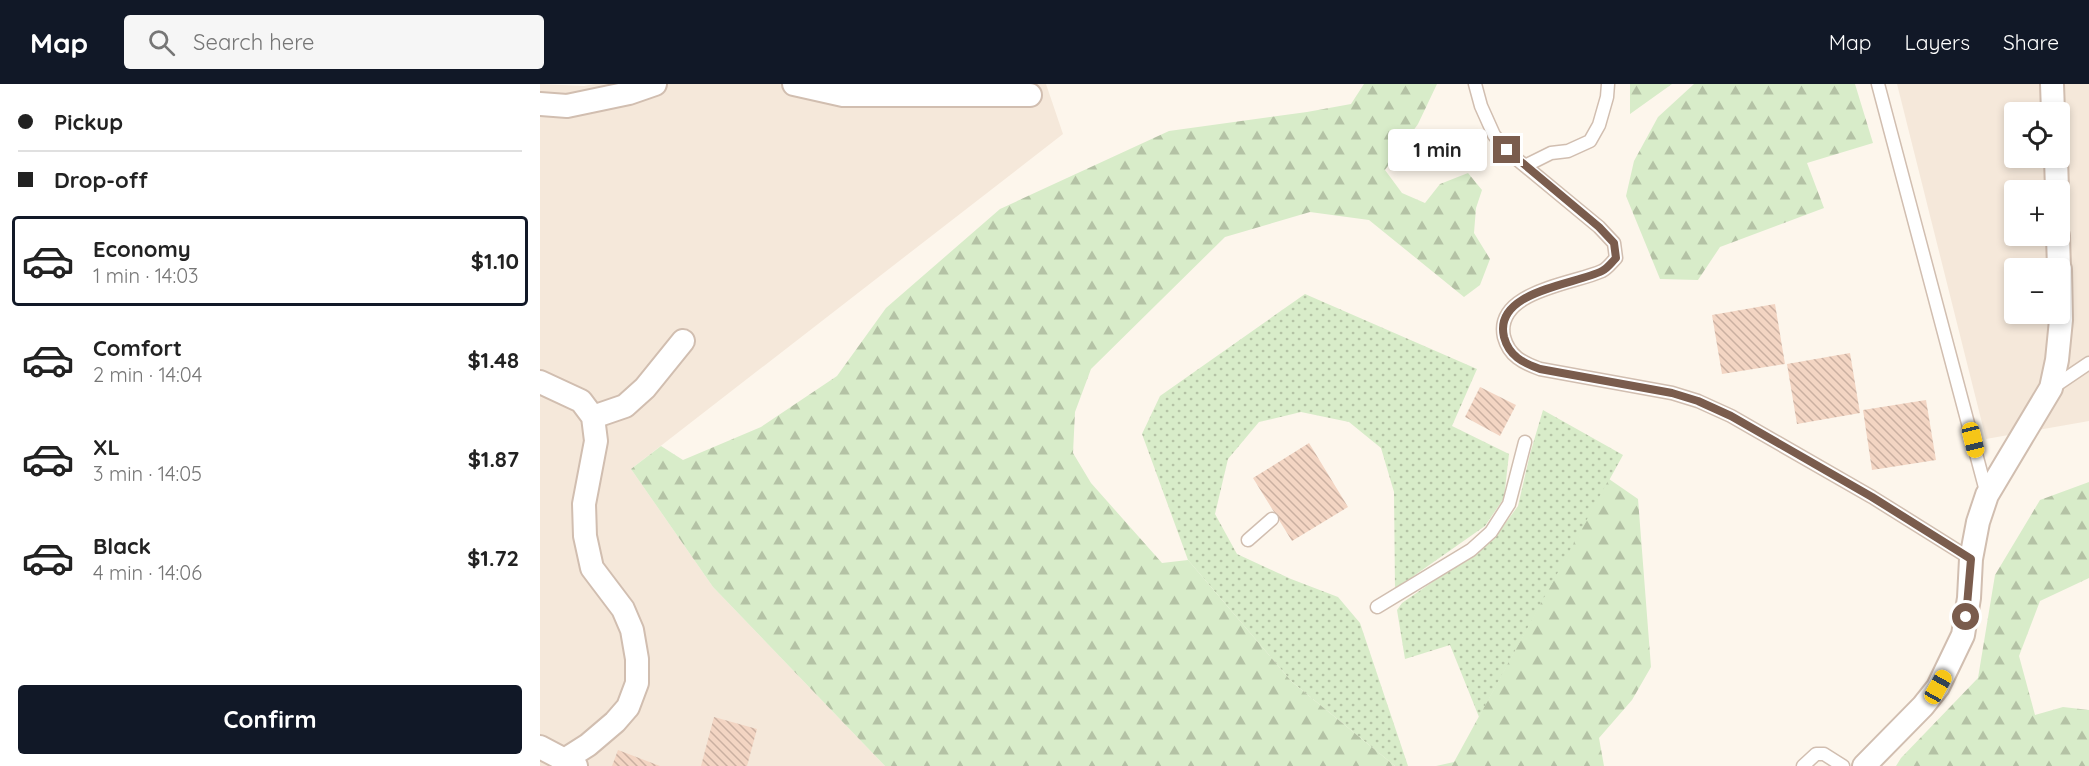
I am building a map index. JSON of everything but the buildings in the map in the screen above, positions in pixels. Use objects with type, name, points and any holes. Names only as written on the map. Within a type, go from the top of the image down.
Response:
[{"type":"street","points":[[540,104],[567,106],[629,93],[656,84]]},
{"type":"street","points":[[794,84],[843,95],[1030,95]]},
{"type":"street","points":[[2052,84],[2053,102]]},
{"type":"street","points":[[1864,766],[1923,706],[1938,687],[1952,661],[1963,636],[1969,598],[1971,559],[1978,522],[1987,495],[2051,388],[2061,324]]},
{"type":"street","points":[[593,417],[625,406],[645,388],[683,341]]},
{"type":"street","points":[[540,382],[581,401],[593,417],[596,441],[584,504],[585,536],[592,568],[623,609],[632,630],[637,659],[637,683],[628,707],[571,762],[540,747]]},
{"type":"lane","points":[[1475,84],[1481,106],[1494,135],[1507,150],[1599,227],[1614,243],[1616,258],[1605,270],[1537,291],[1511,308],[1503,326],[1504,339],[1512,353],[1521,362],[1540,369],[1672,393],[1706,404],[1872,497],[1971,559]]},
{"type":"lane","points":[[1525,166],[1551,153],[1568,151],[1590,141],[1599,125],[1607,97],[1608,84]]},
{"type":"lane","points":[[1878,84],[1987,495]]},
{"type":"lane","points":[[2051,388],[2089,363]]},
{"type":"lane","points":[[1377,607],[1471,550],[1491,532],[1509,504],[1525,442]]},
{"type":"lane","points":[[1248,540],[1272,519]]},
{"type":"lane","points":[[1803,766],[1815,754],[1824,754],[1843,766]]},
{"type":"shaded area","points":[[540,84],[584,86],[595,84],[1046,84],[1063,134],[631,469],[713,587],[885,766],[540,766]]},
{"type":"shaded area","points":[[1897,84],[2089,84],[2089,421],[1986,439]]},
{"type":"green space","points":[[1364,84],[1437,84],[1418,124],[1385,170],[1402,193],[1425,203],[1440,184],[1468,173],[1482,190],[1476,208],[1474,233],[1490,259],[1480,285],[1464,297],[1369,220],[1310,212],[1225,237],[1091,369],[1075,412],[1073,453],[1091,483],[1162,563],[1188,560],[1292,682],[1395,766],[885,766],[713,587],[631,469],[661,446],[683,460],[761,427],[837,376],[886,308],[1000,209],[1169,131],[1351,104]]},
{"type":"green space","points":[[1630,84],[1672,84],[1630,114]]},
{"type":"green space","points":[[1694,84],[1855,84],[1873,143],[1807,163],[1824,208],[1720,247],[1698,280],[1660,279],[1626,196],[1634,161],[1658,117]]},
{"type":"green space","points":[[1305,294],[1477,369],[1452,426],[1509,454],[1504,498],[1485,526],[1395,589],[1394,492],[1381,448],[1349,422],[1301,412],[1259,422],[1228,459],[1215,514],[1237,554],[1291,579],[1338,597],[1360,623],[1408,766],[1395,766],[1292,682],[1188,560],[1142,434],[1160,396]]},
{"type":"green space","points":[[1543,410],[1623,455],[1479,717],[1450,645],[1405,659],[1397,610],[1402,603],[1493,540],[1518,506]]},
{"type":"green space","points":[[1609,479],[1638,499],[1651,667],[1632,700],[1599,738],[1604,766],[1436,766],[1454,762]]},
{"type":"green space","points":[[2089,482],[2089,578],[2040,601],[2019,656],[2035,715],[2063,707],[2089,710],[2089,766],[1896,766],[1978,678],[1995,575],[2040,500]]},
{"type":"route","points":[[1507,150],[1599,227],[1614,243],[1616,258],[1605,270],[1537,291],[1511,308],[1503,326],[1504,339],[1512,353],[1521,362],[1540,369],[1672,393],[1698,401],[1731,416],[1872,497],[1971,559],[1966,617]]}]
